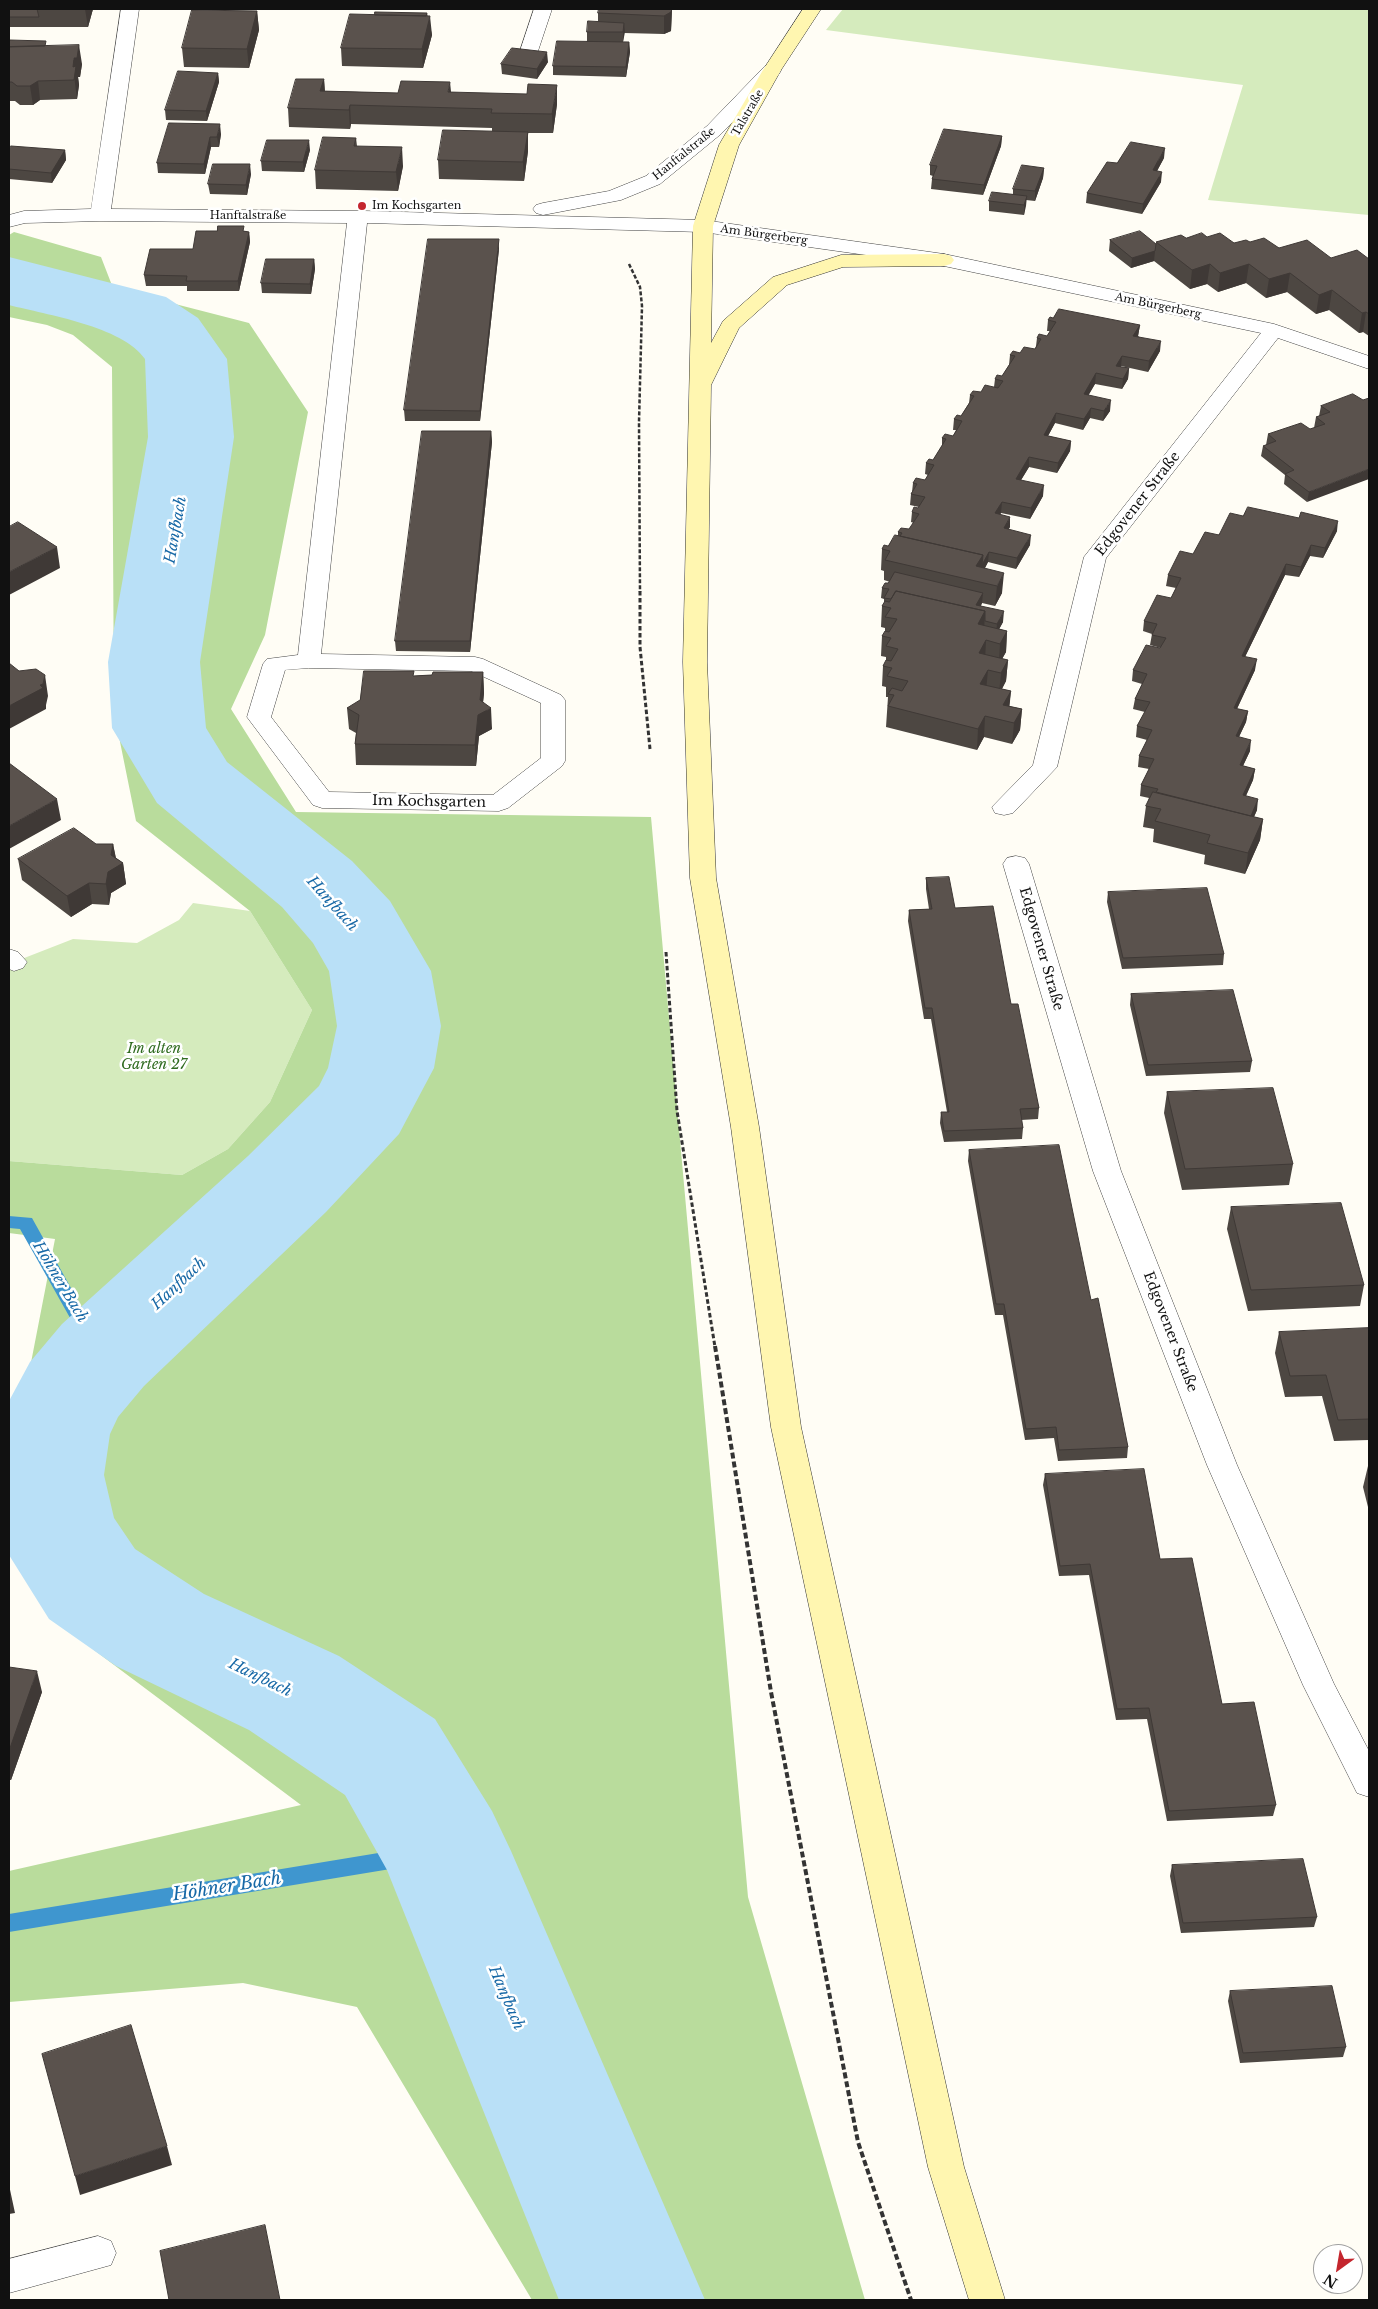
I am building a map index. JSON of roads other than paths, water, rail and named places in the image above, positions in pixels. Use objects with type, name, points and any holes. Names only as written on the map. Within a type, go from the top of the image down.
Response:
[{"type":"main road","name":"Talstraße","points":[[812,9],[772,70],[729,145],[704,226],[695,662],[703,878],[745,1127],[786,1427],[946,2167],[987,2300]]},
{"type":"main road","name":"Am Bürgerberg","points":[[700,388],[730,325],[780,281],[842,261],[944,260]]},
{"type":"street","points":[[100,215],[130,9]]},
{"type":"street","points":[[529,51],[543,9]]},
{"type":"street","name":"Hanftalstraße","points":[[488,220],[614,196],[653,180],[714,130],[772,70]]},
{"type":"street","name":"Hanftalstraße","points":[[9,221],[24,217],[100,215],[358,217],[704,226]]},
{"type":"street","points":[[308,661],[358,217]]},
{"type":"street","name":"Am Bürgerberg","points":[[704,226],[944,260],[1274,330],[1369,363]]},
{"type":"street","name":"Edgovener Straße","points":[[1004,807],[1045,767],[1095,557],[1274,330]]},
{"type":"street","name":"Im Kochsgarten","points":[[308,661],[475,664],[552,700],[553,761],[499,804],[322,800],[259,717],[275,664],[308,661]]},
{"type":"street","name":"Edgovener Straße","points":[[1016,864],[1111,1180],[1222,1465],[1319,1685],[1369,1783]]},
{"type":"street","points":[[9,2276],[98,2253]]},
{"type":"waterway","name":"Hanfbach","points":[[9,281],[137,314],[169,335],[186,359],[191,437],[154,662],[159,728],[191,782],[317,884],[354,925],[380,971],[389,1026],[381,1068],[361,1108],[287,1184],[103,1355],[71,1393],[51,1434],[44,1475],[56,1530],[92,1584],[160,1630],[294,1693],[390,1757],[445,1851],[632,2300]]},
{"type":"waterway","name":"Höhner Bach","points":[[9,1222],[26,1223],[75,1311],[103,1355]]},
{"type":"waterway","name":"Höhner Bach","points":[[9,1923],[445,1851]]},
{"type":"place","name":"Im Kochsgarten","points":[[362,206]]},
{"type":"park label","name":"Im alten Garten 27","points":[[154,1058]]}]
